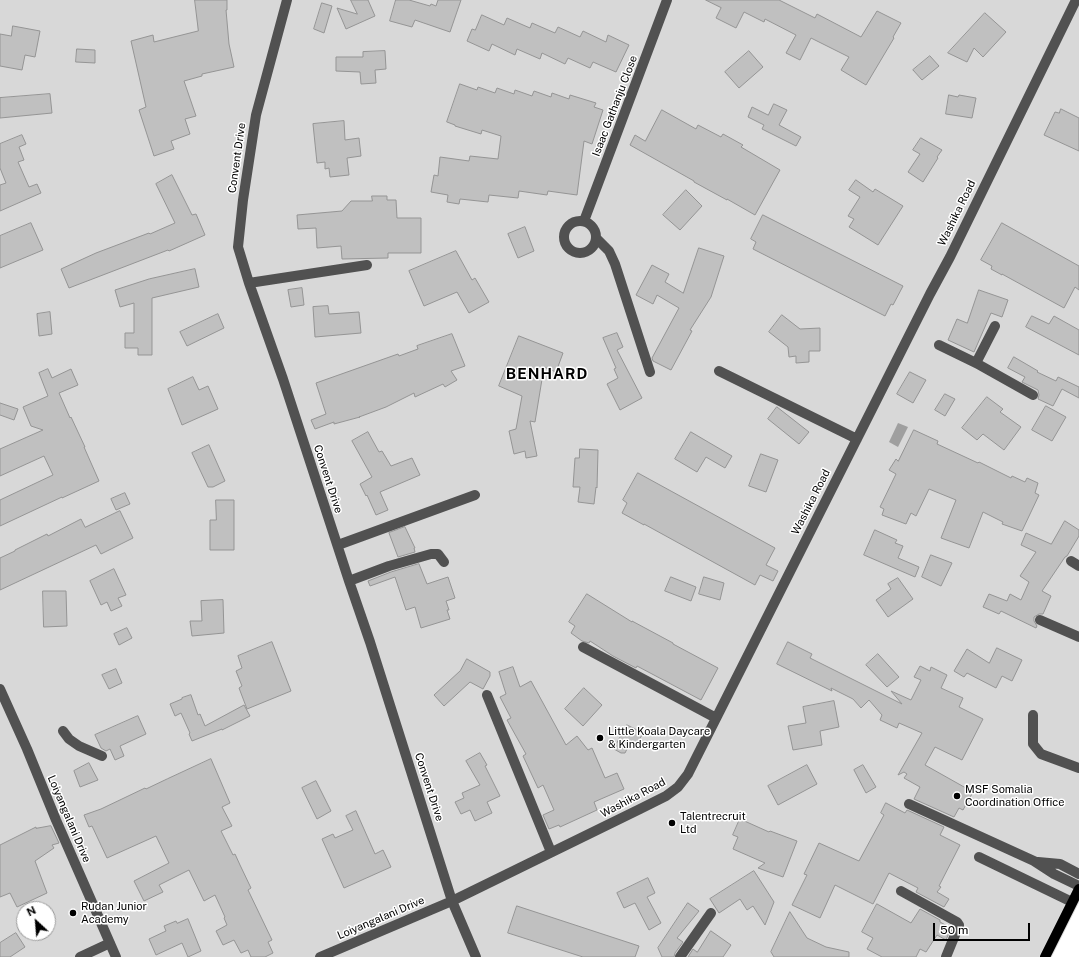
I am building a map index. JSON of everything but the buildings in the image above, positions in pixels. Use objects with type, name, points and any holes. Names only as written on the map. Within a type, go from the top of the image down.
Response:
[{"type":"main road","points":[[1045,957],[1079,887]]},
{"type":"street","name":"Convent Drive","points":[[287,0],[256,116],[243,200],[238,247],[370,642],[452,901],[476,957]]},
{"type":"street","name":"Isaac Gathanju Close","points":[[584,221],[667,0]]},
{"type":"street","name":"Washika Road","points":[[452,901],[666,796],[678,787],[688,774],[856,439],[950,257],[1076,0]]},
{"type":"street","points":[[584,221],[591,224],[596,231],[597,239],[594,247],[588,252],[580,254],[572,251],[566,245],[564,239],[568,226],[574,222],[584,221]]},
{"type":"street","points":[[597,239],[609,250],[615,264],[650,372]]},
{"type":"street","points":[[249,283],[367,265]]},
{"type":"street","points":[[976,363],[995,326]]},
{"type":"street","points":[[939,345],[976,363],[1033,395]]},
{"type":"street","points":[[719,371],[856,439]]},
{"type":"street","points":[[338,545],[475,495]]},
{"type":"street","points":[[349,581],[389,566],[431,554],[438,554],[444,562]]},
{"type":"street","points":[[1040,620],[1079,638]]},
{"type":"street","points":[[583,647],[716,718]]},
{"type":"street","name":"Loiyangalani Drive","points":[[0,689],[116,957]]},
{"type":"street","points":[[487,695],[552,852]]},
{"type":"street","points":[[1033,715],[1033,744],[1041,754],[1079,768]]},
{"type":"street","points":[[63,731],[68,740],[102,756]]},
{"type":"street","points":[[909,804],[1034,861],[1054,874],[1079,887]]},
{"type":"street","points":[[979,857],[1072,902]]},
{"type":"street","points":[[1034,861],[1060,864],[1079,874]]},
{"type":"street","points":[[901,891],[957,922],[959,925],[946,957]]},
{"type":"street","name":"Loiyangalani Drive","points":[[320,957],[452,901]]},
{"type":"street","points":[[680,957],[710,913]]},
{"type":"street","points":[[80,957],[110,943]]},
{"type":"shaded area","points":[[0,0],[1079,0],[1079,892],[1044,957],[0,957]]},
{"type":"shaded area","points":[[898,423],[908,427],[898,447],[889,442]]},
{"type":"place","name":"Little Koala Daycare & Kindergarten","points":[[600,738]]},
{"type":"place","name":"MSF Somalia Coordination Office","points":[[957,796]]},
{"type":"place","name":"Talentrecruit Ltd","points":[[672,823]]},
{"type":"place","name":"Rudan Junior Academy","points":[[73,913]]},
{"type":"district","name":"BENHARD","points":[[547,374]]}]
